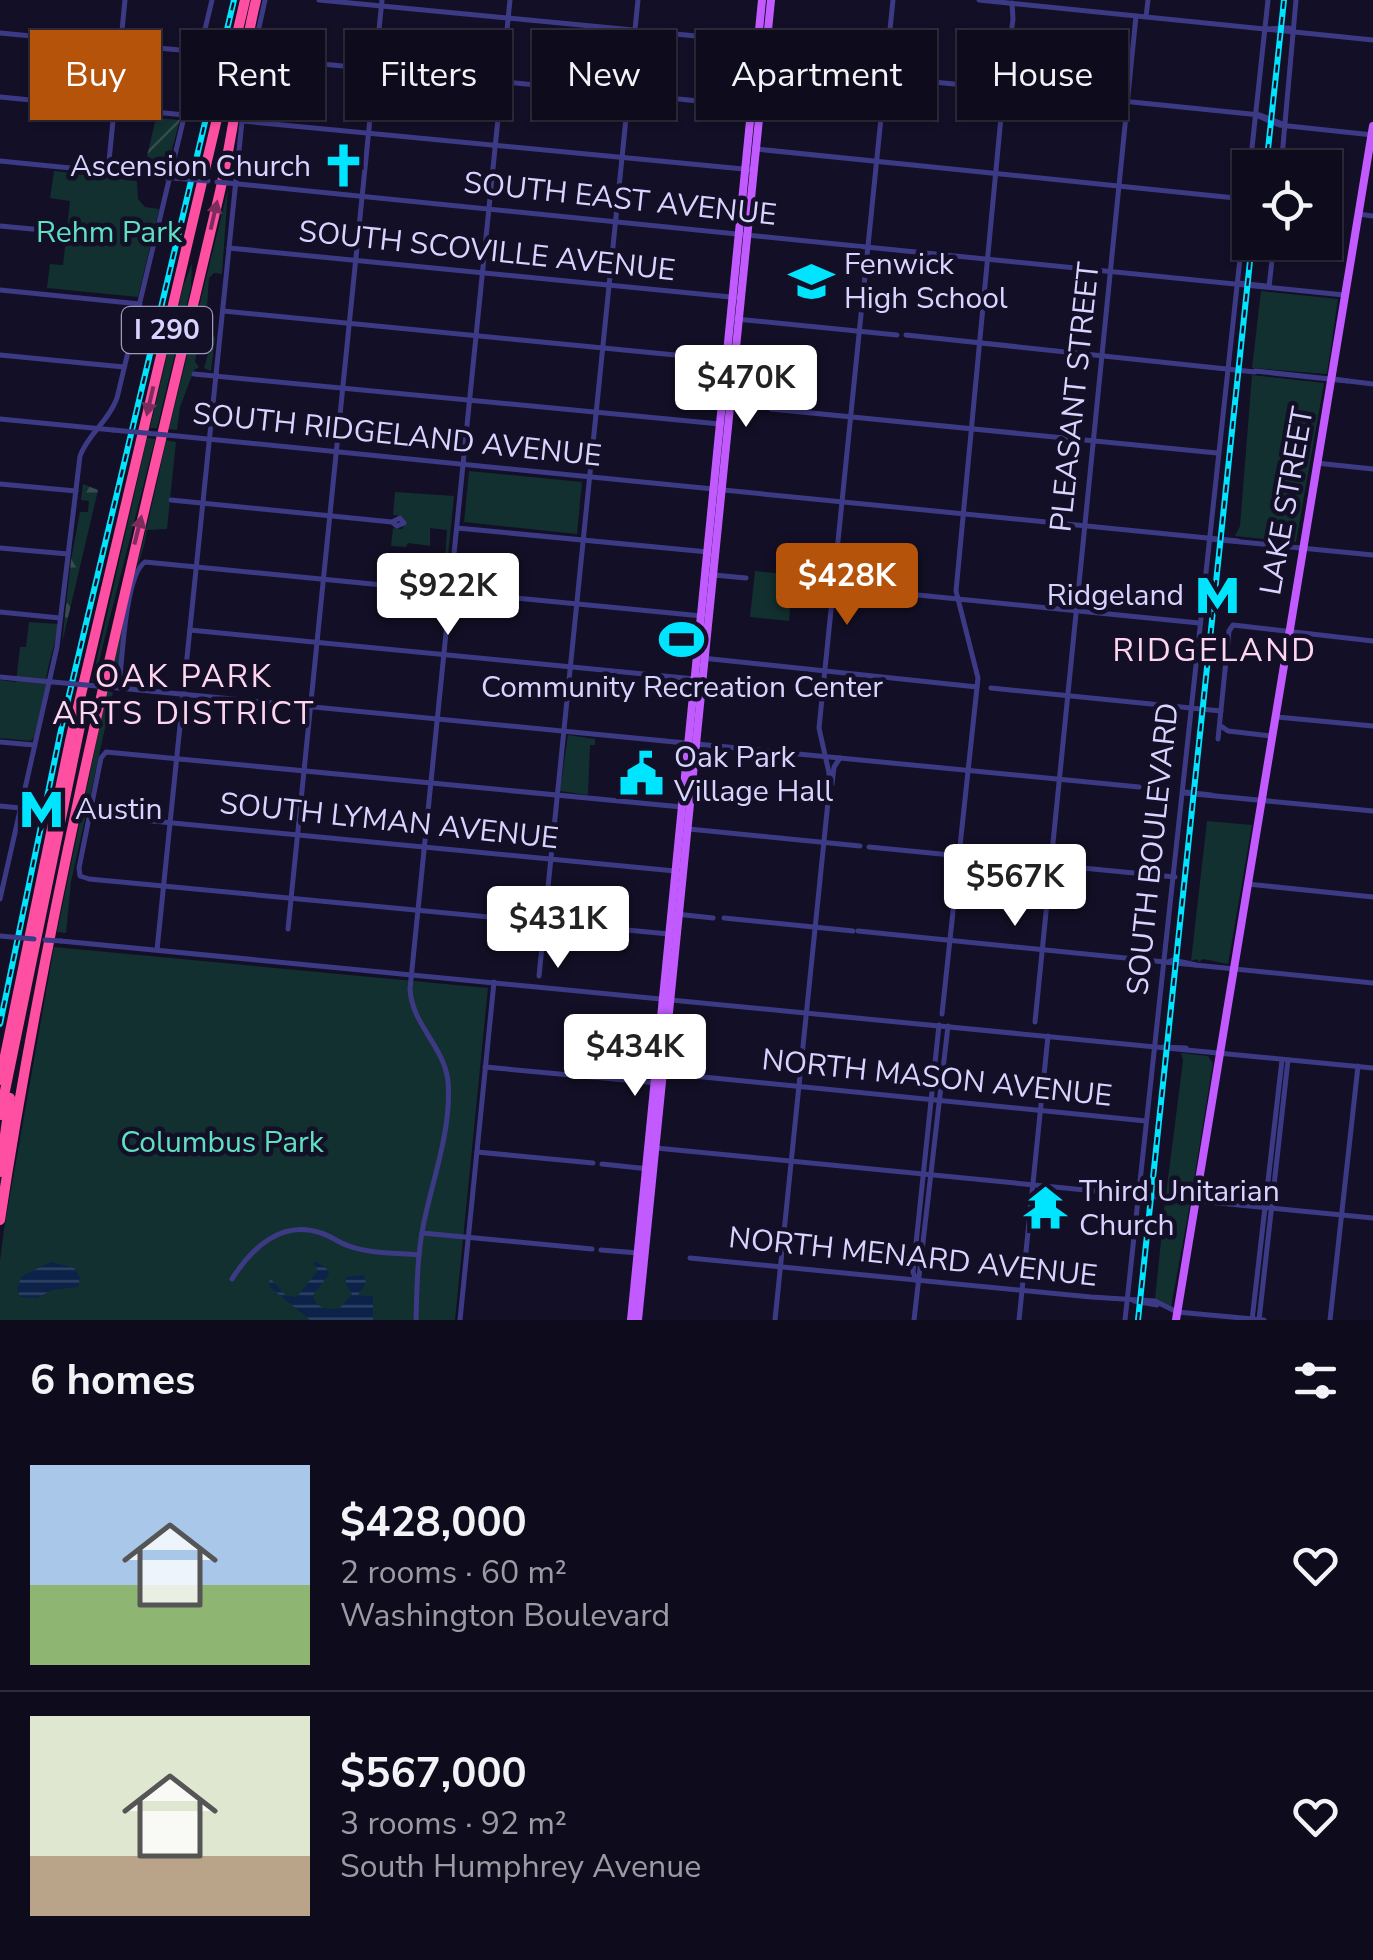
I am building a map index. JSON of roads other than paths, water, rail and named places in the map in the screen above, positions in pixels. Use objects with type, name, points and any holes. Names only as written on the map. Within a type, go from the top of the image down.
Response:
[{"type":"highway","name":"I 290","points":[[0,1080],[88,661],[246,0]]},
{"type":"highway","name":"I 290","points":[[0,1220],[30,1043],[94,726],[221,188],[256,0]]},
{"type":"highway","points":[[0,1172],[81,722],[88,661]]},
{"type":"highway","points":[[0,1115],[70,802],[94,726]]},
{"type":"main road","points":[[760,30],[762,0]]},
{"type":"main road","points":[[767,30],[771,0]]},
{"type":"main road","points":[[630,1320],[660,1080],[755,120]]},
{"type":"main road","name":"LAKE STREET","points":[[1176,1316],[1372,132]]},
{"type":"main road","points":[[638,1320],[641,1253]]},
{"type":"street","points":[[122,30],[125,0]]},
{"type":"street","points":[[205,30],[212,0]]},
{"type":"street","points":[[258,30],[265,0]]},
{"type":"street","points":[[320,0],[625,30]]},
{"type":"street","points":[[507,30],[510,0]]},
{"type":"street","points":[[635,30],[638,0]]},
{"type":"street","points":[[889,30],[893,0]]},
{"type":"street","points":[[979,0],[1029,2],[1373,40]]},
{"type":"street","points":[[1146,17],[1148,0]]},
{"type":"street","name":"SOUTH BOULEVARD","points":[[1251,150],[1268,0]]},
{"type":"street","points":[[1282,150],[1296,0]]},
{"type":"street","points":[[378,30],[381,3]]},
{"type":"street","points":[[1012,30],[1017,3]]},
{"type":"street","name":"PLEASANT STREET","points":[[1128,101],[1136,16]]},
{"type":"street","points":[[0,33],[30,36]]},
{"type":"street","points":[[0,97],[30,100]]},
{"type":"street","points":[[1128,101],[1256,115],[1285,125],[1372,132]]},
{"type":"street","points":[[108,172],[113,120]]},
{"type":"street","points":[[0,899],[3,872],[51,682],[81,451],[114,406],[184,120]]},
{"type":"street","points":[[288,929],[369,120]]},
{"type":"street","points":[[416,1320],[422,1233],[443,1140],[448,1092],[440,1054],[414,1009],[412,974],[498,120]]},
{"type":"street","points":[[538,976],[626,120]]},
{"type":"street","points":[[811,756],[819,728],[880,120]]},
{"type":"street","points":[[942,1014],[977,687],[977,668],[958,599],[970,429],[1001,120]]},
{"type":"street","name":"PLEASANT STREET","points":[[1035,1022],[1126,120]]},
{"type":"street","points":[[157,950],[229,248],[232,184],[242,121],[750,170]]},
{"type":"street","points":[[752,149],[1232,198]]},
{"type":"street","name":"SOUTH EAST AVENUE","points":[[0,161],[1344,295]]},
{"type":"street","points":[[1358,214],[1373,216]]},
{"type":"street","points":[[0,226],[64,232]]},
{"type":"street","name":"SOUTH SCOVILLE AVENUE","points":[[229,248],[737,297]]},
{"type":"street","name":"SOUTH BOULEVARD","points":[[1125,1320],[1146,1121],[1158,1047],[1239,260]]},
{"type":"street","points":[[1269,287],[1272,260]]},
{"type":"street","points":[[0,290],[140,304]]},
{"type":"street","points":[[222,310],[730,360]]},
{"type":"street","points":[[734,319],[897,335]]},
{"type":"street","points":[[906,336],[1373,384]]},
{"type":"street","points":[[0,354],[124,367]]},
{"type":"street","points":[[194,374],[724,424]]},
{"type":"street","points":[[771,409],[1217,453]]},
{"type":"street","name":"SOUTH RIDGELAND AVENUE","points":[[0,419],[1373,555]]},
{"type":"street","points":[[1316,463],[1373,469]]},
{"type":"street","points":[[0,484],[76,491]]},
{"type":"street","points":[[171,500],[392,522]]},
{"type":"street","points":[[457,528],[711,553]]},
{"type":"street","points":[[0,548],[68,554]]},
{"type":"street","points":[[119,688],[128,608],[141,563],[704,616]]},
{"type":"street","points":[[708,574],[746,578]]},
{"type":"street","points":[[798,583],[1199,623]]},
{"type":"street","points":[[0,612],[60,618]]},
{"type":"street","points":[[1218,739],[1229,631],[1233,626],[1373,640]]},
{"type":"street","points":[[190,630],[698,680]]},
{"type":"street","points":[[700,658],[977,687]]},
{"type":"street","points":[[0,677],[1139,787]]},
{"type":"street","points":[[992,688],[1221,711]]},
{"type":"street","points":[[1274,716],[1373,726]]},
{"type":"street","points":[[1220,724],[1228,731],[1271,736]]},
{"type":"street","points":[[819,728],[829,792]]},
{"type":"street","points":[[0,742],[34,745]]},
{"type":"street","points":[[673,935],[80,876],[104,753],[686,808]]},
{"type":"street","points":[[775,1320],[829,792],[840,758]]},
{"type":"street","points":[[1184,792],[1373,812]]},
{"type":"street","points":[[0,806],[20,808]]},
{"type":"street","name":"SOUTH LYMAN AVENUE","points":[[90,815],[679,871]]},
{"type":"street","points":[[684,829],[860,846]]},
{"type":"street","points":[[870,847],[1175,878]]},
{"type":"street","points":[[1247,884],[1373,897]]},
{"type":"street","points":[[675,914],[712,918]]},
{"type":"street","points":[[724,918],[1373,982]]},
{"type":"street","points":[[0,936],[1373,1068]]},
{"type":"street","points":[[460,1320],[494,982]]},
{"type":"street","points":[[918,1281],[912,1272],[938,1025]]},
{"type":"street","points":[[914,1320],[948,1026]]},
{"type":"street","points":[[1019,1320],[1048,1036]]},
{"type":"street","points":[[1257,1320],[1285,1059]]},
{"type":"street","points":[[1330,1320],[1358,1066]]},
{"type":"street","name":"NORTH MASON AVENUE","points":[[486,1067],[611,1079],[799,1087],[1146,1121]]},
{"type":"street","points":[[652,1148],[1373,1218]]},
{"type":"street","points":[[477,1152],[593,1163]]},
{"type":"street","points":[[602,1164],[650,1169]]},
{"type":"street","points":[[232,1279],[264,1241],[294,1230],[319,1232],[353,1248],[419,1255]]},
{"type":"street","points":[[422,1233],[592,1248]]},
{"type":"street","points":[[601,1250],[641,1253]]},
{"type":"street","name":"NORTH MENARD AVENUE","points":[[690,1258],[1155,1301],[1176,1316],[1257,1320]]},
{"type":"water","points":[[315,1261],[329,1274],[313,1295],[319,1306],[340,1308],[352,1294],[346,1277],[364,1275],[366,1283],[358,1295],[373,1296],[373,1320],[310,1320],[270,1287],[269,1277],[286,1296],[297,1297],[318,1270]]},
{"type":"water","points":[[51,1262],[74,1268],[80,1277],[78,1287],[52,1290],[37,1298],[20,1297],[17,1288],[22,1276]]},
{"type":"railway","points":[[0,1024],[62,725],[234,0]]},
{"type":"railway","points":[[1268,150],[1284,0]]},
{"type":"railway","points":[[1138,1320],[1250,260]]},
{"type":"place","name":"Ascension Church","points":[[344,166]]},
{"type":"place","name":"Fenwick High School","points":[[811,281]]},
{"type":"place","name":"Ridgeland","points":[[1217,595]]},
{"type":"place","name":"Community Recreation Center","points":[[682,640]]},
{"type":"place","name":"Oak Park Village Hall","points":[[641,774]]},
{"type":"place","name":"Austin","points":[[42,809]]},
{"type":"place","name":"Third Unitarian Church","points":[[1046,1208]]},
{"type":"district","name":"RIDGELAND","points":[[1215,650]]},
{"type":"district","name":"OAK PARK ARTS DISTRICT","points":[[184,694]]},
{"type":"park label","name":"Rehm Park","points":[[109,232]]},
{"type":"park label","name":"Columbus Park","points":[[222,1142]]}]
